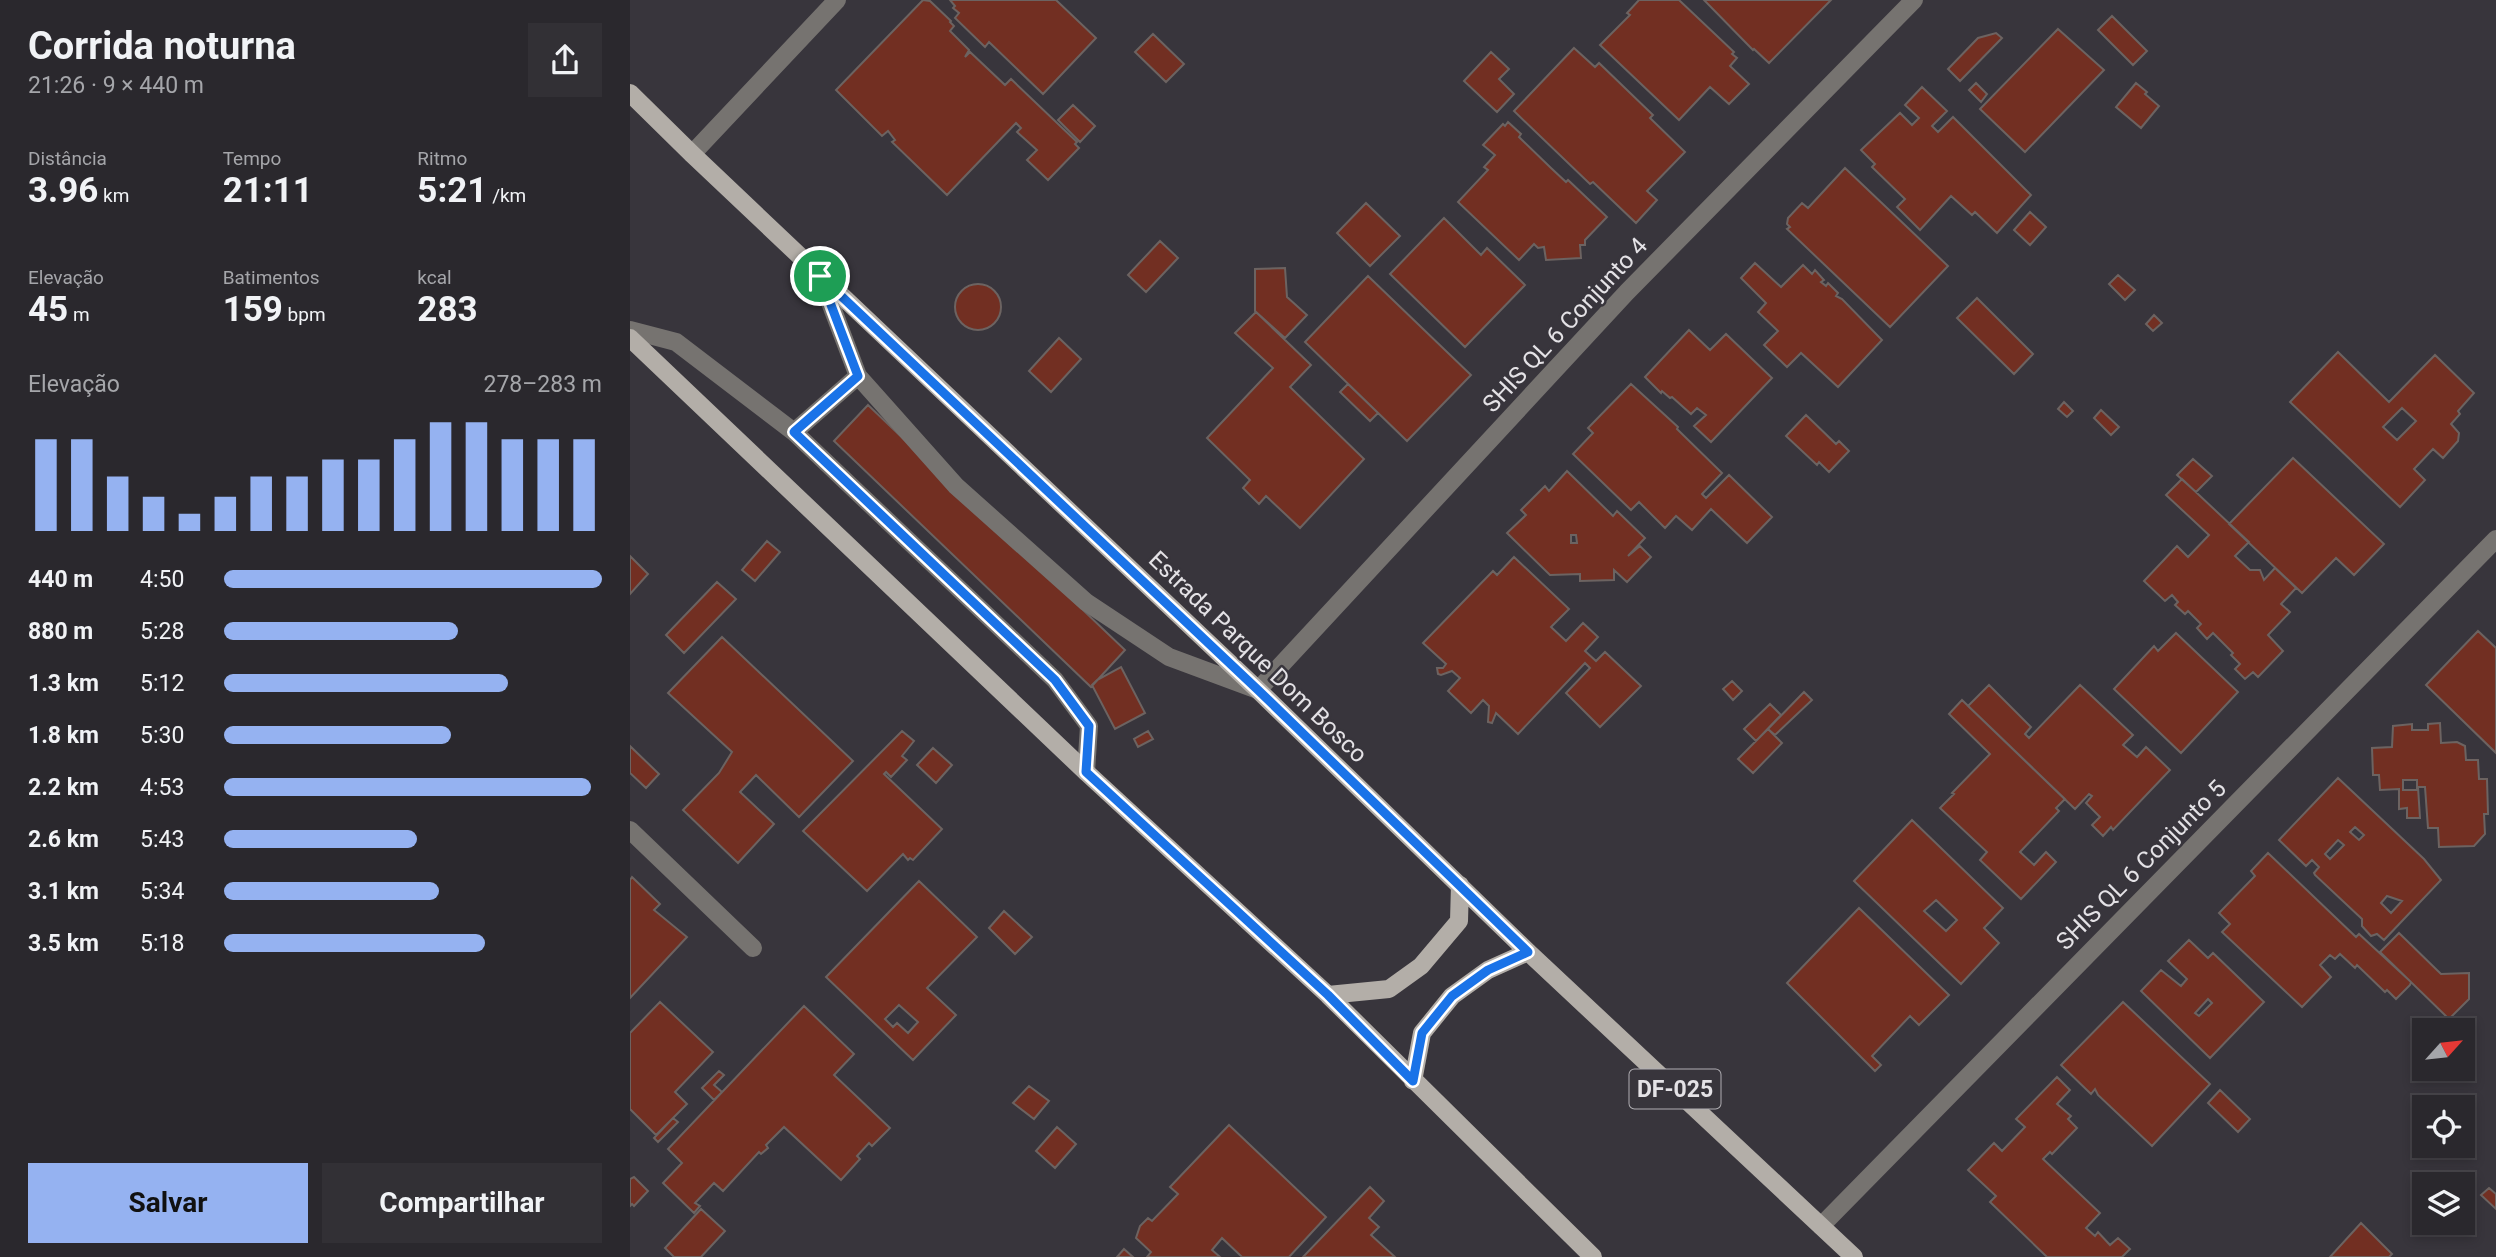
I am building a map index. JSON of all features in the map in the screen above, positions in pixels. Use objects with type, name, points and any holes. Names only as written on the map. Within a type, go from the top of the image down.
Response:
[{"type":"main road","name":"Estrada Parque Dom Bosco","points":[[630,93],[1258,690],[1528,952],[1854,1257]]},
{"type":"main road","points":[[630,338],[1086,772],[1328,995],[1593,1257]]},
{"type":"main road","points":[[1328,995],[1389,989],[1421,966],[1459,921],[1460,885]]},
{"type":"main road","points":[[1413,1081],[1422,1033],[1452,996],[1488,970],[1528,952]]},
{"type":"street","points":[[692,154],[837,0]]},
{"type":"street","name":"SHIS QL 6 Conjunto 4","points":[[1258,690],[1627,292],[1914,0]]},
{"type":"street","points":[[820,276],[858,376],[956,486],[1086,602],[1169,657],[1258,690]]},
{"type":"street","points":[[630,330],[676,342],[794,432],[1055,680],[1089,726],[1086,772]]},
{"type":"street","points":[[794,432],[858,376]]},
{"type":"street","name":"SHIS QL 6 Conjunto 5","points":[[1821,1226],[2496,539]]},
{"type":"street","points":[[630,830],[753,948]]},
{"type":"building","points":[[923,0],[930,1],[951,21],[954,26],[950,31],[969,50],[965,57],[970,52],[1005,85],[1011,79],[1077,142],[1075,144],[1079,148],[1048,180],[1027,160],[1037,150],[1017,132],[1021,128],[1016,123],[947,195],[892,142],[895,140],[888,131],[882,136],[836,90]]},
{"type":"building","points":[[950,0],[1056,0],[1096,38],[1043,94],[989,42],[985,47],[955,18],[959,13]]},
{"type":"building","points":[[1639,0],[1679,0],[1734,52],[1732,54],[1737,58],[1730,66],[1749,84],[1729,104],[1710,87],[1679,120],[1600,45],[1630,15],[1627,13]]},
{"type":"building","points":[[1704,0],[1831,0],[1769,63]]},
{"type":"building","points":[[2112,16],[2147,51],[2133,65],[2098,30]]},
{"type":"building","points":[[2058,29],[2104,70],[2025,152],[1980,109]]},
{"type":"building","points":[[1996,33],[2002,38],[1960,81],[1948,69],[1978,38]]},
{"type":"building","points":[[1153,34],[1184,64],[1166,82],[1135,52]]},
{"type":"building","points":[[1574,48],[1595,67],[1599,63],[1653,115],[1650,118],[1685,152],[1647,191],[1657,200],[1636,223],[1593,182],[1590,184],[1514,111]]},
{"type":"building","points":[[1491,52],[1509,69],[1499,79],[1514,94],[1497,112],[1464,81]]},
{"type":"building","points":[[1976,83],[1987,94],[1981,102],[1969,90]]},
{"type":"building","points":[[2136,83],[2159,106],[2141,128],[2116,107]]},
{"type":"building","points":[[1922,87],[1947,111],[1932,126],[1938,132],[1953,117],[2031,195],[1997,233],[1975,212],[1972,215],[1951,196],[1920,230],[1897,207],[1905,199],[1872,167],[1875,164],[1861,150],[1900,113],[1912,125],[1919,118],[1905,105]]},
{"type":"building","points":[[1073,105],[1095,126],[1080,142],[1058,120]]},
{"type":"building","points":[[1508,122],[1521,134],[1519,137],[1551,168],[1566,182],[1568,180],[1607,217],[1585,240],[1585,245],[1580,245],[1581,258],[1546,260],[1544,247],[1538,248],[1534,244],[1519,260],[1458,202],[1488,170],[1484,167],[1495,155],[1483,145]]},
{"type":"building","points":[[1845,168],[1948,266],[1890,327],[1787,229],[1790,227],[1787,224],[1788,218],[1802,203],[1808,208]]},
{"type":"building","points":[[1366,203],[1400,236],[1370,266],[1337,233]]},
{"type":"building","points":[[2030,212],[2046,227],[2030,245],[2014,230]]},
{"type":"building","points":[[1444,218],[1481,255],[1487,248],[1525,285],[1465,347],[1390,274]]},
{"type":"building","points":[[1160,241],[1178,258],[1146,292],[1128,275]]},
{"type":"building","points":[[1755,263],[1781,287],[1803,265],[1812,274],[1815,270],[1824,280],[1821,282],[1826,286],[1828,283],[1838,293],[1836,296],[1882,340],[1838,387],[1801,353],[1787,367],[1764,345],[1778,331],[1758,312],[1766,303],[1741,278]]},
{"type":"building","points":[[1285,268],[1287,297],[1307,315],[1285,338],[1255,311],[1255,269]]},
{"type":"building","points":[[2118,275],[2135,290],[2125,300],[2109,284]]},
{"type":"building","points":[[1368,276],[1471,375],[1407,441],[1305,342]]},
{"type":"building","points":[[978,284],[994,291],[1001,307],[994,323],[978,330],[962,323],[955,307],[962,291]]},
{"type":"building","points":[[1977,298],[2033,354],[2014,374],[1957,318]]},
{"type":"building","points":[[1256,312],[1311,365],[1290,387],[1364,459],[1300,528],[1266,496],[1259,504],[1243,488],[1250,480],[1207,438],[1273,368],[1235,333]]},
{"type":"building","points":[[2154,315],[2162,323],[2153,331],[2146,324]]},
{"type":"building","points":[[1689,330],[1710,350],[1726,334],[1772,378],[1711,442],[1694,426],[1706,415],[1697,408],[1691,414],[1672,397],[1662,391],[1661,393],[1645,377]]},
{"type":"building","points":[[1059,338],[1081,359],[1051,392],[1029,371]]},
{"type":"building","points":[[2338,352],[2389,402],[2435,355],[2474,393],[2458,411],[2460,414],[2451,424],[2459,433],[2458,441],[2443,458],[2433,449],[2414,469],[2425,480],[2400,507],[2290,402]],"holes":[[[2402,408],[2416,421],[2397,440],[2383,427]]]},
{"type":"building","points":[[1348,384],[1378,413],[1370,421],[1340,392]]},
{"type":"building","points":[[1631,384],[1678,427],[1677,429],[1722,473],[1702,494],[1706,498],[1729,475],[1772,517],[1747,543],[1711,509],[1692,530],[1676,516],[1665,528],[1639,502],[1631,510],[1573,454],[1593,433],[1588,428]]},
{"type":"building","points":[[2064,402],[2073,411],[2067,417],[2058,409]]},
{"type":"building","points":[[868,405],[1125,650],[1091,687],[834,441]]},
{"type":"building","points":[[2101,410],[2119,427],[2111,435],[2094,418]]},
{"type":"building","points":[[1806,415],[1836,444],[1839,441],[1849,451],[1829,472],[1819,462],[1817,465],[1786,436]]},
{"type":"building","points":[[2293,458],[2384,544],[2354,575],[2336,558],[2302,593],[2229,524]]},
{"type":"building","points":[[2193,459],[2212,476],[2196,492],[2177,475]]},
{"type":"building","points":[[1567,471],[1613,516],[1617,511],[1645,538],[1628,556],[1640,546],[1651,557],[1627,582],[1614,570],[1614,580],[1580,581],[1580,574],[1550,575],[1507,533],[1526,515],[1521,510],[1545,486],[1549,491]],"holes":[[[1571,535],[1576,535],[1577,543],[1571,543]]]},
{"type":"building","points":[[2182,479],[2249,542],[2235,556],[2250,570],[2260,570],[2264,580],[2275,568],[2296,588],[2281,604],[2290,612],[2268,635],[2283,651],[2258,677],[2253,672],[2245,679],[2235,669],[2240,664],[2231,655],[2233,653],[2213,633],[2207,639],[2197,628],[2201,624],[2188,611],[2185,614],[2175,605],[2178,602],[2172,595],[2165,601],[2144,581],[2177,546],[2188,557],[2209,535],[2166,495]]},
{"type":"building","points":[[767,541],[780,552],[755,581],[742,570]]},
{"type":"building","points":[[630,556],[648,574],[630,594]]},
{"type":"building","points":[[1514,557],[1569,609],[1551,627],[1566,641],[1583,623],[1598,637],[1585,651],[1596,661],[1605,652],[1641,686],[1600,727],[1566,693],[1590,668],[1585,663],[1518,734],[1496,713],[1492,723],[1488,722],[1489,706],[1483,700],[1471,713],[1448,691],[1460,678],[1452,671],[1438,674],[1437,668],[1443,668],[1446,664],[1423,643],[1493,571],[1497,575]]},
{"type":"building","points":[[717,582],[736,599],[684,653],[666,635]]},
{"type":"building","points":[[2478,631],[2496,648],[2496,753],[2426,685]]},
{"type":"building","points":[[2176,633],[2238,692],[2181,753],[2114,689],[2154,646],[2158,651]]},
{"type":"building","points":[[722,637],[853,761],[799,817],[756,775],[740,792],[774,824],[738,863],[683,810],[719,773],[732,752],[668,693]]},
{"type":"building","points":[[1121,667],[1145,713],[1115,729],[1092,685]]},
{"type":"building","points":[[1732,681],[1742,691],[1733,700],[1723,689]]},
{"type":"building","points":[[1989,685],[2031,727],[2025,734],[2029,738],[2080,685],[2133,735],[2123,745],[2137,757],[2146,747],[2170,770],[2113,830],[2111,827],[2103,836],[2092,825],[2100,817],[2086,803],[2092,796],[2089,794],[2075,809],[1968,706]]},
{"type":"building","points":[[1804,692],[1812,700],[1775,735],[1768,729]]},
{"type":"building","points":[[1962,700],[2065,799],[2056,808],[2059,811],[2020,852],[2034,865],[2046,852],[2056,862],[2021,899],[1980,860],[1987,852],[1940,808],[1990,754],[1949,714]]},
{"type":"building","points":[[1770,704],[1781,715],[1756,741],[1744,729]]},
{"type":"building","points":[[2440,723],[2441,743],[2457,742],[2465,746],[2466,760],[2478,760],[2479,779],[2487,779],[2488,814],[2484,814],[2485,834],[2474,846],[2439,847],[2438,828],[2428,828],[2425,787],[2418,787],[2420,818],[2407,818],[2407,808],[2399,809],[2399,789],[2380,790],[2379,775],[2373,775],[2372,748],[2392,747],[2393,726],[2412,724],[2412,730],[2428,730],[2428,724]],"holes":[[[2403,780],[2417,780],[2417,790],[2403,790]]]},
{"type":"building","points":[[1768,729],[1782,743],[1753,773],[1738,759]]},
{"type":"building","points":[[902,731],[914,741],[902,756],[907,760],[891,777],[886,772],[884,774],[942,829],[913,860],[908,860],[903,854],[867,891],[803,831]]},
{"type":"building","points":[[1148,731],[1153,739],[1138,747],[1134,739]]},
{"type":"building","points":[[630,746],[659,774],[646,788],[630,773]]},
{"type":"building","points":[[933,748],[952,765],[936,783],[917,765]]},
{"type":"building","points":[[2338,778],[2424,859],[2441,880],[2384,940],[2377,934],[2371,936],[2362,926],[2362,919],[2315,875],[2319,867],[2312,860],[2306,866],[2279,840]],"holes":[[[2355,827],[2364,835],[2359,840],[2350,832]],[[2338,840],[2344,845],[2330,859],[2325,854]],[[2387,896],[2402,901],[2391,913],[2381,903]]]},
{"type":"building","points":[[1912,820],[2003,908],[1984,928],[1999,943],[1961,984],[1854,881]],"holes":[[[1936,900],[1957,920],[1946,931],[1924,911]]]},
{"type":"building","points":[[2268,853],[2356,937],[2359,934],[2411,982],[2396,999],[2340,954],[2335,959],[2330,955],[2320,965],[2331,977],[2302,1007],[2222,932],[2230,924],[2219,913],[2255,876],[2251,871]]},
{"type":"building","points":[[632,877],[660,904],[654,910],[687,937],[630,998],[630,880]]},
{"type":"building","points":[[919,881],[977,937],[927,988],[956,1015],[913,1060],[826,977]],"holes":[[[899,1005],[918,1022],[908,1033],[897,1023],[893,1027],[885,1019]]]},
{"type":"building","points":[[1859,908],[1949,995],[1919,1025],[1910,1016],[1872,1056],[1881,1065],[1875,1071],[1787,983]]},
{"type":"building","points":[[1004,911],[1032,937],[1015,954],[989,928]]},
{"type":"building","points":[[2399,933],[2441,974],[2469,973],[2469,999],[2448,1018],[2380,952]]},
{"type":"building","points":[[2189,940],[2208,958],[2213,953],[2264,1002],[2210,1058],[2141,991],[2161,970],[2181,986],[2187,979],[2168,961]],"holes":[[[2208,999],[2212,1003],[2199,1016],[2195,1013]]]},
{"type":"building","points":[[660,1002],[713,1052],[675,1092],[687,1104],[656,1135],[630,1109],[630,1033]]},
{"type":"building","points":[[2123,1002],[2210,1084],[2152,1146],[2098,1095],[2095,1089],[2091,1094],[2061,1065]]},
{"type":"building","points":[[804,1006],[854,1054],[834,1075],[890,1128],[872,1146],[869,1143],[857,1156],[860,1159],[841,1180],[784,1127],[766,1145],[768,1148],[761,1154],[759,1152],[723,1191],[714,1183],[695,1203],[700,1206],[694,1213],[663,1183],[682,1163],[668,1149]]},
{"type":"building","points":[[719,1071],[724,1075],[714,1085],[722,1092],[714,1100],[702,1088]]},
{"type":"building","points":[[2057,1077],[2070,1090],[2057,1104],[2071,1116],[2068,1119],[2077,1128],[2052,1154],[2050,1152],[2043,1159],[2100,1213],[2086,1228],[2095,1236],[2098,1232],[2110,1245],[2118,1238],[2130,1249],[2122,1257],[2047,1257],[1990,1202],[1996,1196],[1968,1170],[1994,1143],[2002,1151],[2025,1127],[2016,1119]]},
{"type":"building","points":[[1029,1086],[1049,1101],[1034,1119],[1013,1103]]},
{"type":"building","points":[[2220,1090],[2250,1119],[2238,1132],[2208,1103]]},
{"type":"building","points":[[673,1118],[678,1122],[658,1142],[654,1138]]},
{"type":"building","points":[[1229,1125],[1326,1217],[1289,1257],[1242,1257],[1222,1238],[1212,1250],[1220,1257],[1147,1257],[1151,1252],[1136,1238],[1140,1226],[1148,1218],[1152,1221],[1178,1194],[1170,1187]]},
{"type":"building","points":[[1057,1127],[1076,1144],[1055,1168],[1036,1151]]},
{"type":"building","points":[[634,1177],[648,1191],[634,1206],[630,1206],[630,1179]]},
{"type":"building","points":[[1370,1187],[1384,1201],[1369,1218],[1379,1227],[1371,1235],[1395,1257],[1303,1257]]},
{"type":"building","points":[[2489,1188],[2496,1194],[2496,1209],[2481,1195]]},
{"type":"building","points":[[701,1209],[725,1231],[701,1257],[674,1257],[665,1248]]},
{"type":"building","points":[[2361,1223],[2392,1254],[2389,1257],[2330,1257]]},
{"type":"building","points":[[1124,1249],[1133,1257],[1117,1257]]},
{"type":"route","points":[[820,276],[1258,690],[1528,952],[1488,970],[1452,996],[1422,1033],[1413,1081],[1328,995],[1086,772],[1089,726],[1055,680],[794,432],[858,376],[820,276]]}]
